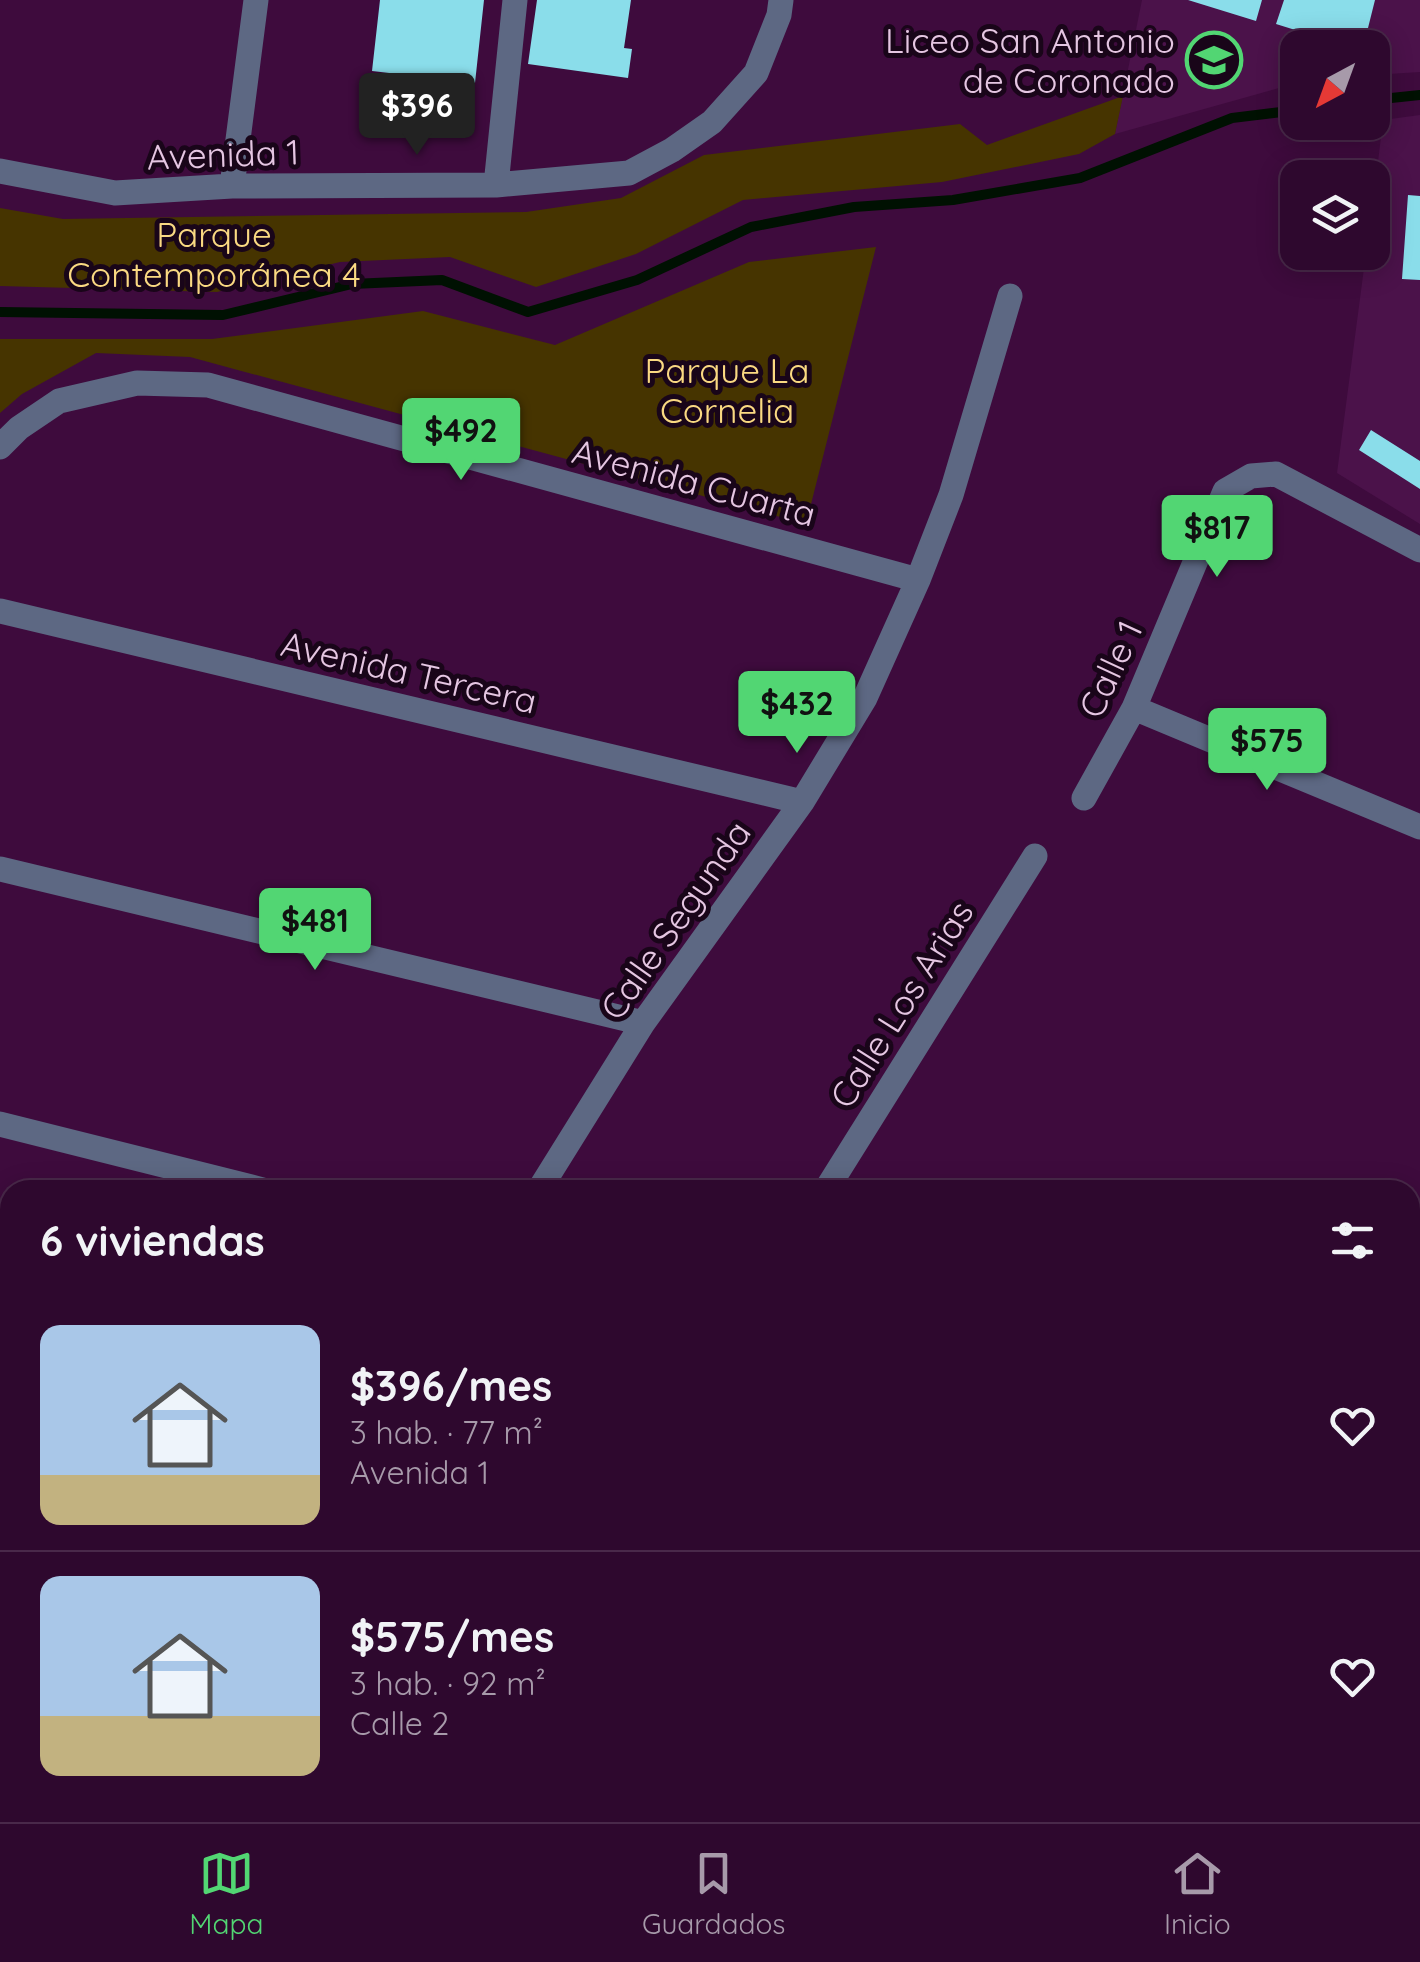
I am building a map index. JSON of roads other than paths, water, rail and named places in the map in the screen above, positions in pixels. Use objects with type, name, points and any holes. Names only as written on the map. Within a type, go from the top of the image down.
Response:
[{"type":"street","points":[[232,186],[256,0]]},
{"type":"street","points":[[496,185],[516,0]]},
{"type":"street","name":"Avenida 1","points":[[0,171],[115,193],[232,186],[496,185],[629,173],[712,122],[756,74],[782,0]]},
{"type":"street","name":"Calle Segunda","points":[[545,1180],[642,1023],[802,802],[866,698],[951,495],[1010,296]]},
{"type":"street","name":"Avenida Cuarta","points":[[0,447],[18,428],[60,401],[137,383],[208,385],[918,580]]},
{"type":"street","name":"Calle 1","points":[[1084,798],[1134,708],[1225,491],[1251,476],[1276,474],[1420,550]]},
{"type":"street","name":"Avenida Tercera","points":[[0,611],[802,802]]},
{"type":"street","points":[[1134,708],[1420,827]]},
{"type":"street","name":"Calle Los Arias","points":[[832,1180],[1035,856]]},
{"type":"street","points":[[0,868],[642,1023]]},
{"type":"street","points":[[0,1124],[223,1180]]},
{"type":"waterway","points":[[1390,98],[1420,95]]},
{"type":"waterway","points":[[0,312],[223,315],[352,284],[442,280],[528,312],[637,280],[751,227],[854,207],[953,200],[1080,178],[1232,118],[1280,112]]},
{"type":"place","name":"Liceo San Antonio de Coronado","points":[[1214,60]]},
{"type":"park label","name":"Parque Contemporánea 4","points":[[214,254]]},
{"type":"park label","name":"Parque La Cornelia","points":[[727,390]]}]
